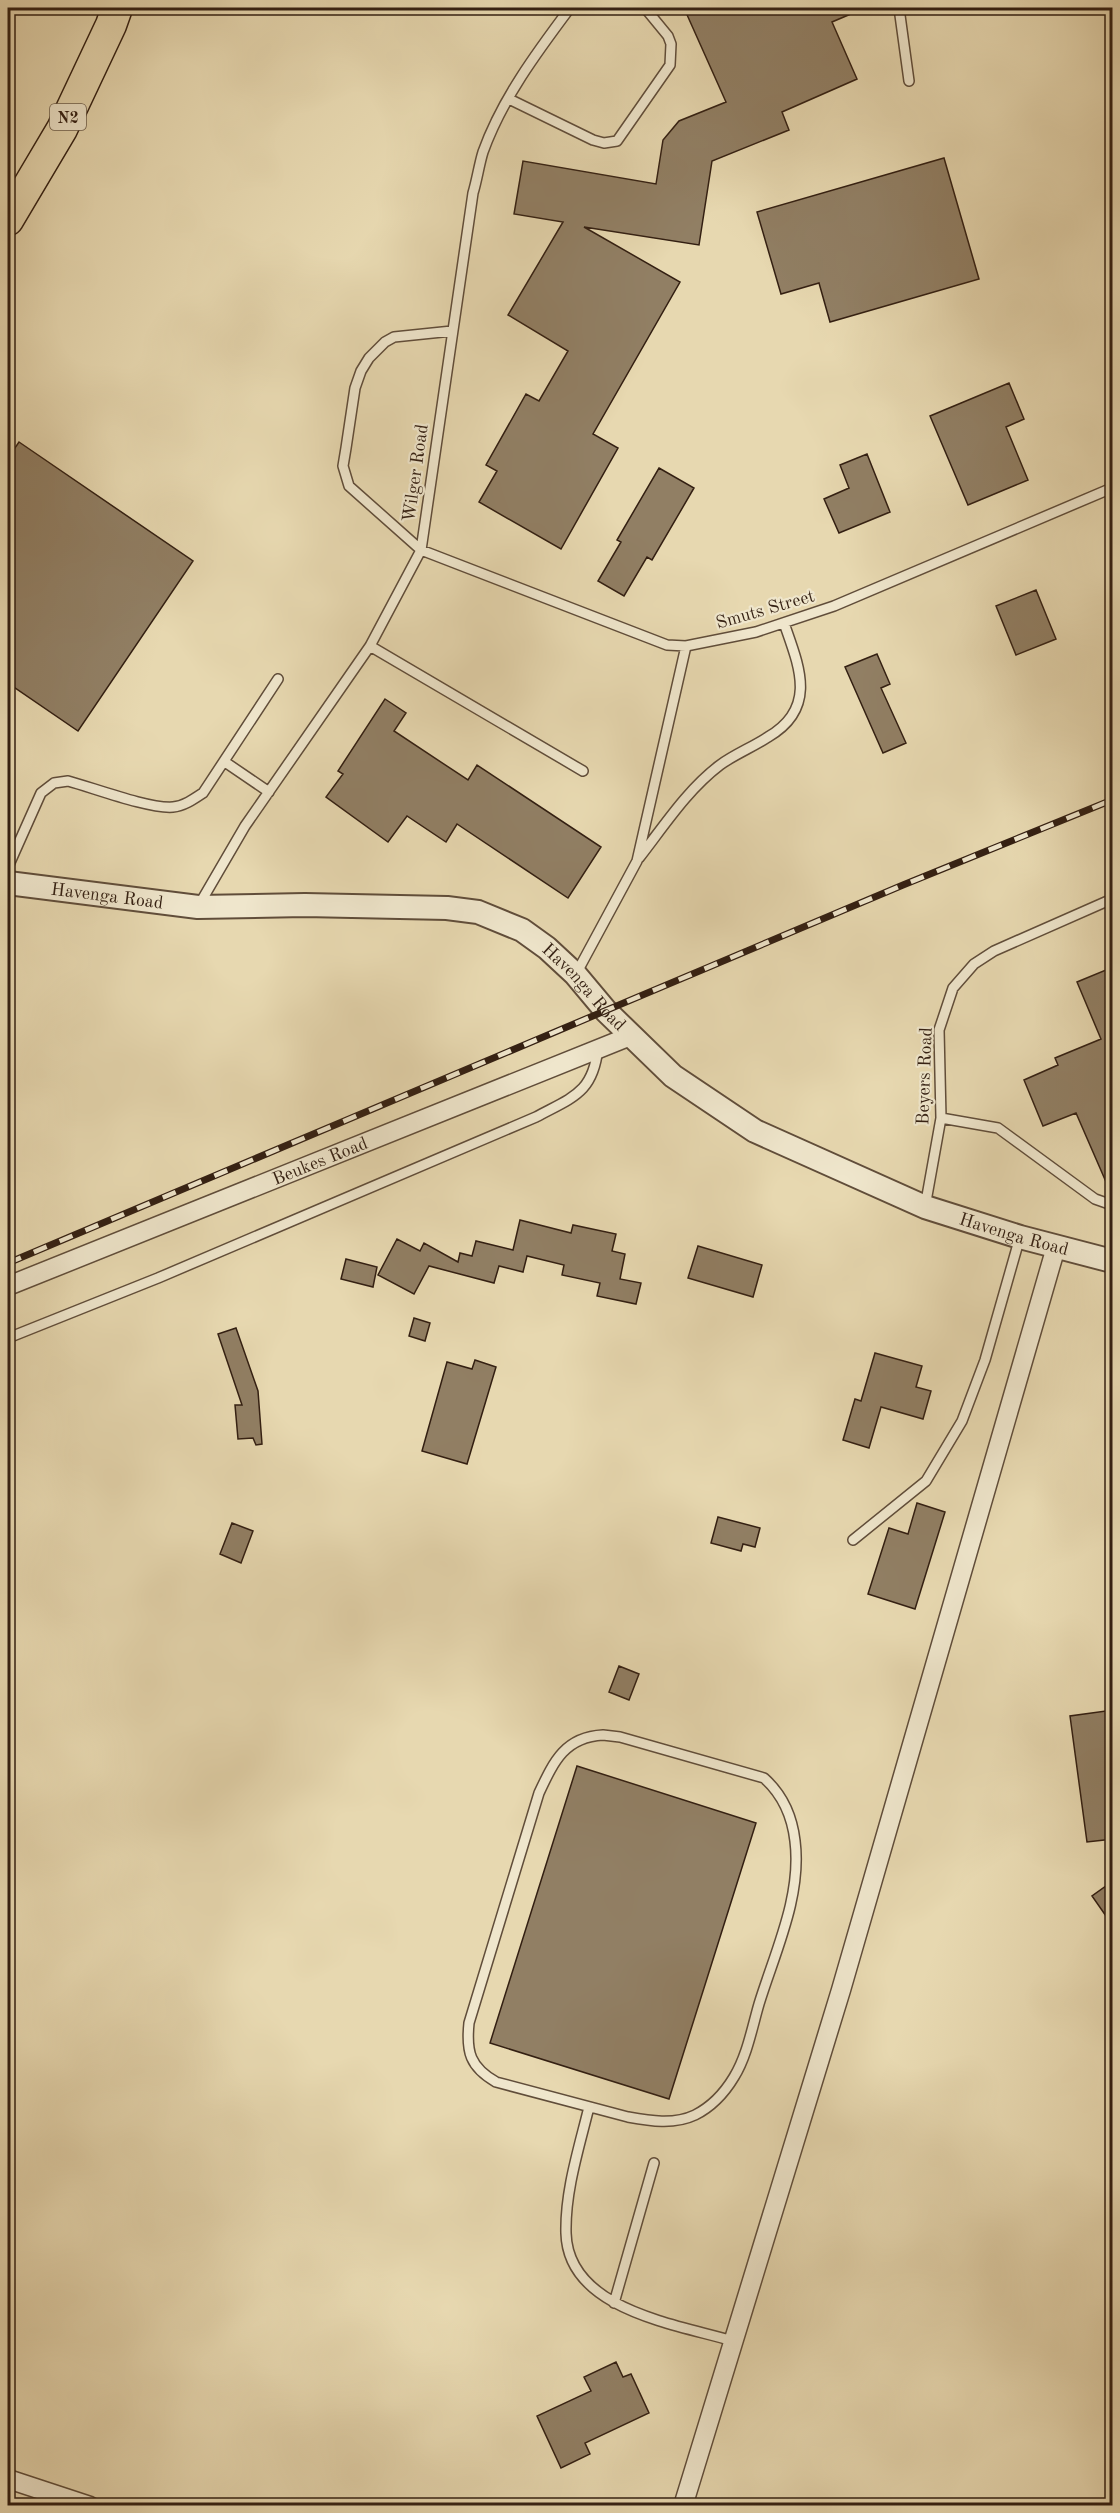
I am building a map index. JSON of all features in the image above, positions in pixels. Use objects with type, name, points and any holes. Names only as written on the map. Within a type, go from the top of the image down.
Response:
[{"type":"highway","name":"N2","points":[[8,220],[62,129],[117,8]]},
{"type":"street","name":"Havenga Road","points":[[8,883],[198,907],[447,908],[478,912],[522,930],[575,974],[606,1011],[673,1076],[755,1131],[925,1207],[1020,1237],[1113,1261]]},
{"type":"street","name":"Beukes Road","points":[[8,1286],[598,1047],[633,1035]]},
{"type":"street","points":[[683,2505],[841,1990],[1056,1247]]},
{"type":"street","points":[[8,2480],[90,2505]]},
{"type":"lane","name":"Wilger Road","points":[[198,907],[245,826],[369,646],[421,550],[473,193],[483,153],[508,99],[536,54],[570,8]]},
{"type":"lane","points":[[508,99],[592,140],[604,143],[617,141],[670,64],[671,44],[668,36],[645,8]]},
{"type":"lane","points":[[899,8],[909,81]]},
{"type":"lane","points":[[421,550],[350,486],[344,466],[346,448],[355,388],[361,370],[373,353],[394,337],[452,331]]},
{"type":"lane","name":"Smuts Street","points":[[421,550],[644,637],[667,645],[686,646],[756,632],[834,606],[1113,488]]},
{"type":"lane","points":[[575,974],[637,861],[690,791],[720,765],[784,726],[797,709],[800,671],[784,623]]},
{"type":"lane","points":[[369,646],[583,771]]},
{"type":"lane","points":[[637,861],[686,646]]},
{"type":"lane","points":[[8,867],[38,799],[54,783],[68,782],[156,806],[173,807],[202,793],[279,679]]},
{"type":"lane","points":[[225,762],[269,792]]},
{"type":"lane","name":"Beyers Road","points":[[925,1207],[941,1118],[939,1030],[953,988],[961,976],[974,964],[994,951],[1113,899]]},
{"type":"lane","points":[[8,1338],[158,1278],[536,1117],[583,1089],[593,1075],[598,1047]]},
{"type":"lane","points":[[941,1118],[998,1128],[1095,1200],[1113,1206]]},
{"type":"lane","points":[[853,1540],[926,1480],[962,1421],[985,1360],[1020,1237]]},
{"type":"lane","points":[[603,1735],[620,1737],[764,1778],[777,1789],[787,1805],[795,1840],[795,1879],[793,1896],[742,2061],[735,2076],[722,2094],[702,2111],[678,2120],[649,2120],[589,2107],[496,2082],[481,2073],[469,2050],[470,2023],[539,1793],[551,1767],[573,1743],[586,1736],[603,1735]]},
{"type":"lane","points":[[589,2107],[569,2196],[566,2236],[570,2252],[586,2281],[614,2303],[641,2314],[734,2341]]},
{"type":"lane","points":[[614,2303],[654,2163]]},
{"type":"building","points":[[684,8],[865,8],[832,22],[857,79],[782,112],[789,130],[712,161],[699,245],[584,227],[680,282],[593,434],[618,448],[561,549],[479,502],[497,471],[486,465],[526,394],[539,401],[568,351],[508,315],[563,222],[514,214],[523,161],[656,184],[663,140],[679,121],[726,102]]},
{"type":"building","points":[[944,158],[979,279],[830,322],[819,283],[781,294],[757,212]]},
{"type":"building","points":[[1009,383],[1024,419],[1006,427],[1028,480],[968,505],[930,416]]},
{"type":"building","points":[[19,442],[193,561],[78,731],[8,683],[8,458]]},
{"type":"building","points":[[867,454],[890,512],[839,533],[824,499],[849,488],[840,465]]},
{"type":"building","points":[[659,468],[694,488],[652,560],[647,557],[624,596],[598,581],[621,542],[617,540]]},
{"type":"building","points":[[1036,590],[1056,639],[1016,655],[996,606]]},
{"type":"building","points":[[877,654],[890,684],[881,688],[906,743],[883,753],[845,667]]},
{"type":"building","points":[[385,699],[406,713],[394,731],[468,780],[477,765],[601,847],[568,898],[457,824],[446,842],[407,816],[388,842],[326,797],[343,774],[338,771]]},
{"type":"building","points":[[1113,967],[1113,1198],[1076,1113],[1043,1126],[1024,1080],[1058,1065],[1055,1058],[1101,1039],[1077,982]]},
{"type":"building","points":[[520,1220],[571,1233],[573,1225],[616,1234],[612,1251],[625,1254],[620,1279],[641,1283],[636,1304],[597,1296],[600,1283],[562,1275],[564,1265],[527,1256],[523,1272],[499,1266],[494,1283],[429,1266],[414,1294],[378,1275],[397,1239],[420,1251],[424,1243],[458,1262],[460,1253],[472,1256],[476,1241],[513,1250]]},
{"type":"building","points":[[698,1246],[762,1265],[753,1297],[688,1278]]},
{"type":"building","points":[[346,1259],[377,1267],[373,1287],[341,1279]]},
{"type":"building","points":[[414,1318],[430,1323],[425,1341],[409,1336]]},
{"type":"building","points":[[236,1328],[258,1391],[262,1444],[256,1445],[253,1438],[238,1439],[235,1405],[242,1405],[218,1334]]},
{"type":"building","points":[[875,1353],[922,1366],[916,1387],[931,1391],[923,1419],[881,1407],[869,1448],[843,1440],[855,1399],[861,1401]]},
{"type":"building","points":[[475,1360],[496,1367],[467,1464],[422,1451],[447,1362],[472,1369]]},
{"type":"building","points":[[917,1503],[945,1512],[915,1609],[868,1594],[889,1528],[908,1534]]},
{"type":"building","points":[[718,1517],[760,1528],[755,1547],[743,1544],[741,1551],[711,1543]]},
{"type":"building","points":[[232,1523],[253,1531],[241,1563],[220,1554]]},
{"type":"building","points":[[619,1666],[639,1674],[629,1700],[609,1692]]},
{"type":"building","points":[[1113,1710],[1113,1839],[1087,1842],[1070,1716]]},
{"type":"building","points":[[577,1766],[756,1823],[669,2099],[490,2043]]},
{"type":"building","points":[[1113,1881],[1113,1926],[1092,1896]]},
{"type":"building","points":[[616,2362],[623,2377],[631,2374],[649,2413],[585,2443],[590,2454],[561,2468],[537,2416],[591,2391],[584,2377]]},
{"type":"railway","points":[[8,1263],[903,885],[1112,800]]}]
